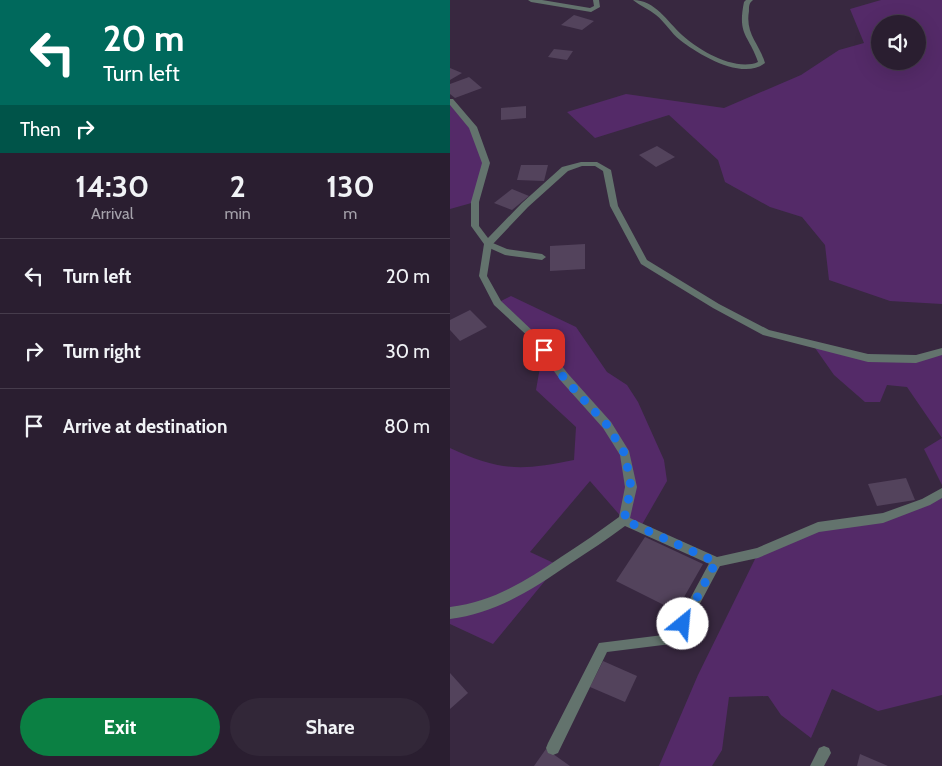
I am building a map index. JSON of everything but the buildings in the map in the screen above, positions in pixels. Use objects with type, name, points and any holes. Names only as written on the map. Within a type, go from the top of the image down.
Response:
[{"type":"street","points":[[534,0],[591,10],[597,6],[596,0]]},
{"type":"street","points":[[636,0],[662,18],[686,42],[718,60],[743,68],[755,68],[762,64],[759,52],[747,34],[744,17],[747,1]]},
{"type":"street","points":[[450,102],[473,127],[486,163],[475,202],[475,226],[488,244],[505,252],[542,257]]},
{"type":"street","points":[[450,614],[487,607],[506,599],[596,543],[624,520],[631,487],[625,454],[607,425],[564,378],[535,338],[497,303],[483,276],[488,244],[525,205],[565,169],[581,164],[597,164],[607,170],[614,206],[644,262],[766,333],[868,358],[916,359],[942,351]]},
{"type":"street","points":[[624,520],[716,562],[758,553],[818,527],[883,518],[926,502],[942,493]]},
{"type":"street","points":[[553,748],[603,647],[675,639],[716,562]]},
{"type":"street","points":[[818,766],[824,753]]},
{"type":"shaded area","points":[[881,0],[942,0],[942,304],[890,301],[829,280],[825,245],[802,217],[770,207],[725,182],[718,160],[669,115],[595,138],[567,112],[626,94],[724,108],[801,75],[839,50],[864,43],[850,9]]},
{"type":"shaded area","points":[[450,101],[473,127],[486,163],[475,202],[450,209]]},
{"type":"shaded area","points":[[511,296],[576,327],[607,372],[627,385],[638,402],[664,460],[667,481],[640,528],[624,520],[590,481],[530,552],[558,565],[493,644],[450,624],[450,448],[467,456],[510,467],[555,464],[574,460],[576,427],[536,390],[543,350],[497,303]]},
{"type":"shaded area","points":[[813,345],[868,358],[916,359],[942,351],[942,438],[907,387],[887,385],[880,402],[865,402],[834,375]]},
{"type":"shaded area","points":[[942,438],[942,485],[924,449]]},
{"type":"shaded area","points":[[942,493],[942,695],[878,711],[832,689],[811,738],[781,715],[768,696],[729,697],[722,750],[712,766],[659,766],[698,675],[758,553],[818,527],[883,518]]},
{"type":"route","points":[[544,350],[564,378],[607,425],[625,454],[631,487],[624,520],[716,562],[683,624]]}]
